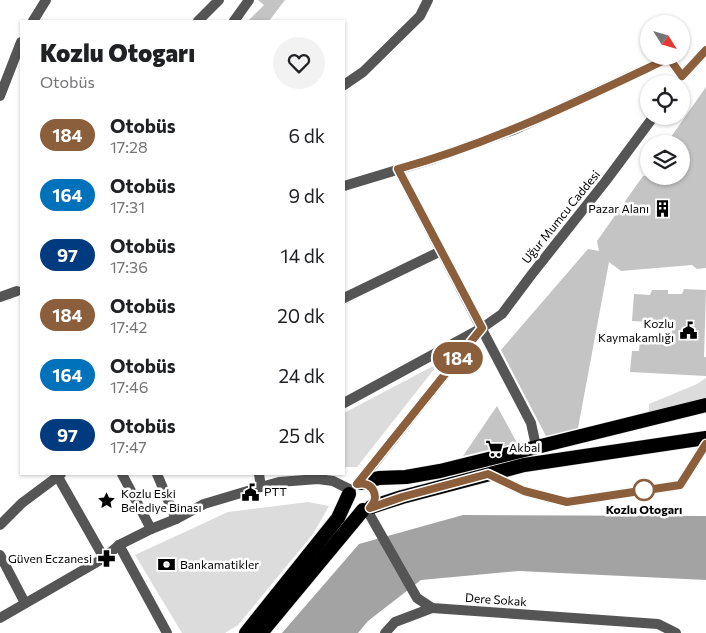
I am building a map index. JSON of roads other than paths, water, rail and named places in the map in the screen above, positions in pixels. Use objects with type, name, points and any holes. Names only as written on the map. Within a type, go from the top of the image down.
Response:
[{"type":"highway","points":[[706,405],[440,471],[406,477],[379,478],[355,488],[349,498],[352,506],[355,508],[367,509],[402,497],[524,465],[706,438]]},
{"type":"highway","points":[[261,633],[375,500],[375,492],[370,486],[355,488]]},
{"type":"highway","points":[[246,633],[338,518],[355,488]]},
{"type":"street","points":[[35,20],[46,0]]},
{"type":"street","points":[[199,20],[219,0]]},
{"type":"street","points":[[235,20],[249,0]]},
{"type":"street","points":[[345,84],[363,72],[420,16],[428,0]]},
{"type":"street","points":[[0,96],[20,45]]},
{"type":"street","points":[[684,75],[706,50]]},
{"type":"street","points":[[345,186],[430,160],[516,129],[669,58],[677,75]]},
{"type":"street","name":"Uğur Mumcu Caddesi","points":[[482,328],[502,314],[647,125]]},
{"type":"street","points":[[398,169],[531,423],[536,446]]},
{"type":"street","points":[[345,298],[441,251]]},
{"type":"street","points":[[0,297],[17,291]]},
{"type":"street","points":[[345,402],[482,328]]},
{"type":"street","points":[[0,618],[104,558],[119,545],[204,504],[279,482],[318,479],[333,481],[355,488],[482,328]]},
{"type":"street","points":[[488,474],[524,491],[567,502],[680,485],[706,444]]},
{"type":"street","points":[[0,525],[22,503],[60,475],[104,558]]},
{"type":"street","points":[[123,475],[151,529]]},
{"type":"street","points":[[157,475],[176,519]]},
{"type":"street","points":[[259,475],[261,487]]},
{"type":"street","points":[[367,509],[417,598],[432,608]]},
{"type":"street","points":[[119,545],[167,633]]},
{"type":"street","points":[[0,555],[24,603]]},
{"type":"street","points":[[386,633],[395,622],[432,608]]},
{"type":"street","name":"Dere Sokak","points":[[432,608],[658,624],[676,633]]},
{"type":"place","name":"Pazar Alanı","points":[[663,209]]},
{"type":"place","name":"Kozlu Kaymakamlığı","points":[[688,331]]},
{"type":"place","name":"Akbal","points":[[495,448]]},
{"type":"place","name":"Kozlu Otogarı","points":[[644,490]]},
{"type":"place","name":"PTT","points":[[250,492]]},
{"type":"place","name":"Kozlu Eski Belediye Binası","points":[[107,501]]},
{"type":"place","name":"Güven Eczanesi","points":[[106,559]]},
{"type":"place","name":"Bankamatikler","points":[[166,565]]}]
